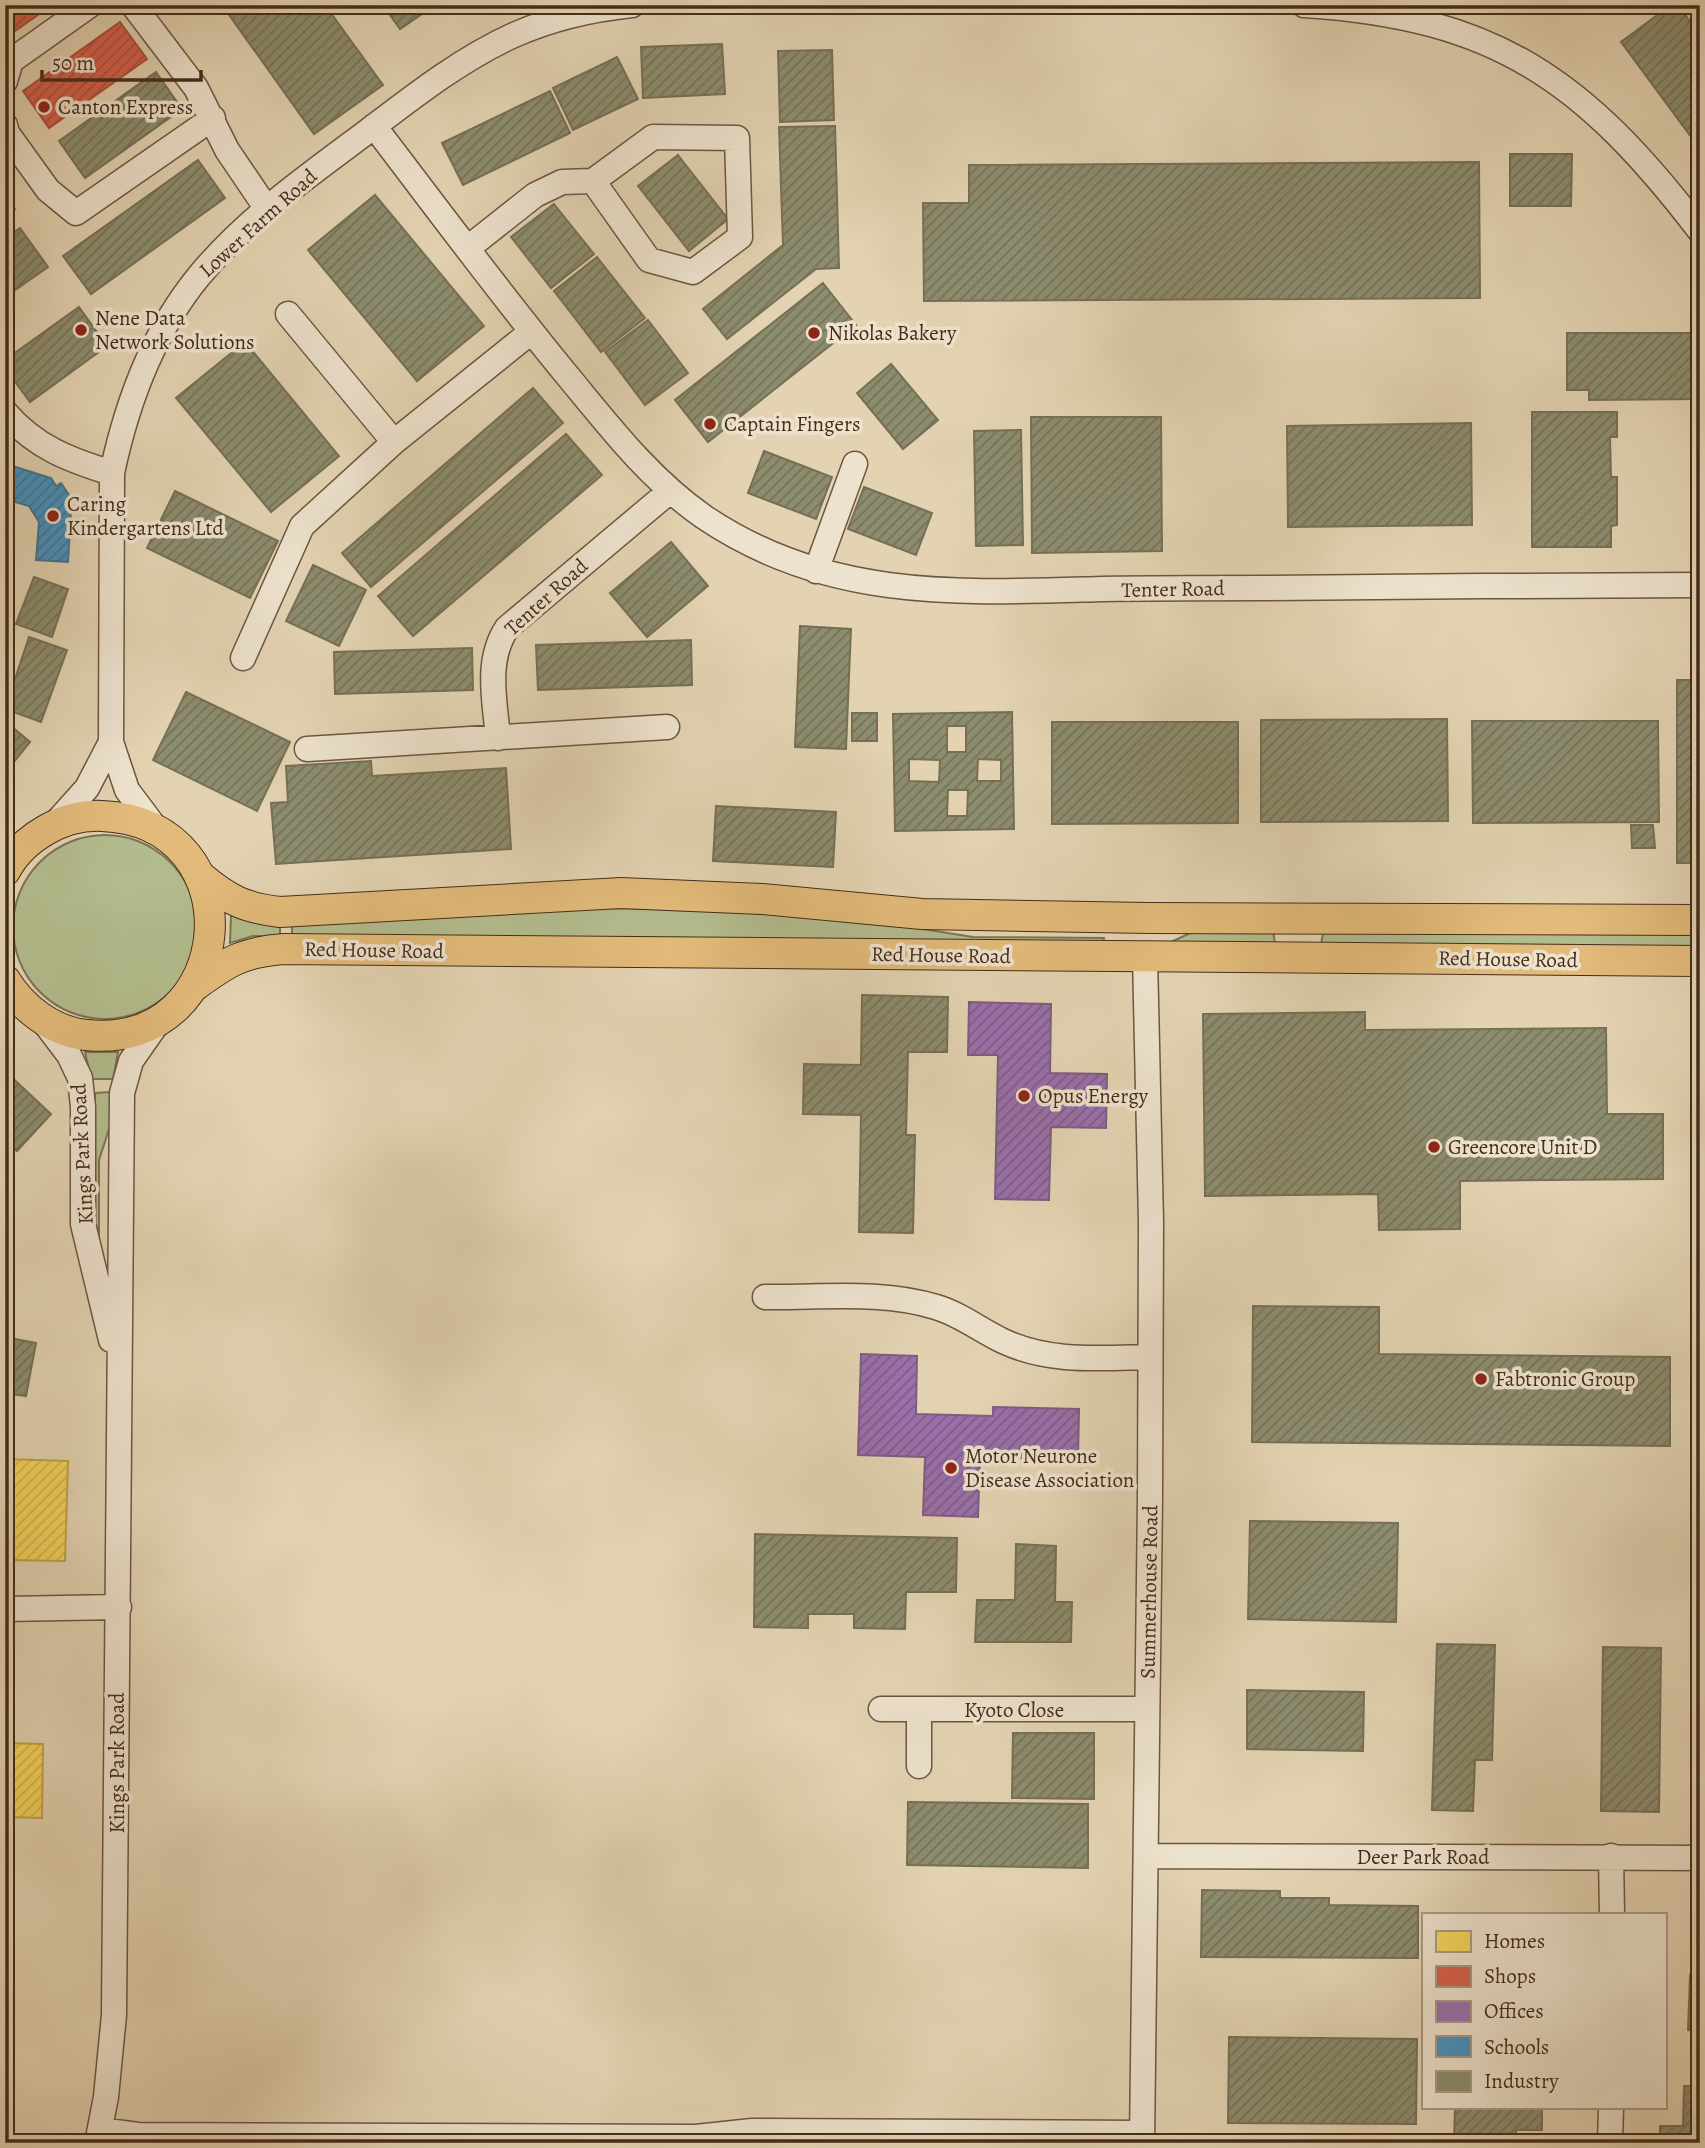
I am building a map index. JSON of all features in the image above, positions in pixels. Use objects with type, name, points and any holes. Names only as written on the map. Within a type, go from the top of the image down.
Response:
[{"type":"main road","points":[[6,868],[36,836],[53,826],[95,815],[127,819],[157,830],[190,859],[201,877],[212,921],[210,944],[193,987]]},
{"type":"main road","points":[[201,877],[228,899],[256,909],[280,912],[621,893],[762,899],[922,914],[1149,918],[1700,920]]},
{"type":"main road","points":[[922,914],[975,927],[1118,930],[1134,939],[1145,957]]},
{"type":"main road","name":"Red House Road","points":[[161,1018],[193,987],[228,960],[245,954],[284,949],[1700,961]]},
{"type":"main road","points":[[5,980],[25,1006],[59,1028],[101,1036],[142,1028],[161,1018]]},
{"type":"street","points":[[5,81],[11,61],[90,5]]},
{"type":"street","points":[[134,5],[196,88],[227,150],[267,209]]},
{"type":"street","name":"Lower Farm Road","points":[[110,742],[112,472],[120,432],[137,383],[161,334],[198,277],[267,209],[374,126],[460,65],[516,34],[591,12],[632,5]]},
{"type":"street","points":[[1304,5],[1371,11],[1421,20],[1474,37],[1530,64],[1571,92],[1619,133],[1700,231]]},
{"type":"street","points":[[5,125],[7,133],[48,190],[76,213],[213,118]]},
{"type":"street","name":"Tenter Road","points":[[374,126],[531,332],[628,450],[670,491],[737,536],[816,571],[891,587],[976,593],[1180,588],[1700,585]]},
{"type":"street","points":[[468,248],[535,195],[562,182],[593,181],[653,137],[737,138],[740,237],[693,272],[649,260],[593,181]]},
{"type":"street","points":[[288,314],[394,442]]},
{"type":"street","points":[[243,659],[302,526],[394,442],[531,332]]},
{"type":"street","points":[[5,412],[23,432],[52,452],[112,472]]},
{"type":"street","points":[[816,571],[855,464]]},
{"type":"street","name":"Tenter Road","points":[[498,738],[493,671],[495,650],[507,628],[670,491]]},
{"type":"street","points":[[307,749],[667,727]]},
{"type":"street","points":[[53,826],[87,788],[110,742]]},
{"type":"street","points":[[110,742],[127,790],[157,830]]},
{"type":"street","name":"Summerhouse Road","points":[[1142,2138],[1147,1856],[1150,1356],[1145,957]]},
{"type":"street","name":"Kings Park Road","points":[[40,1018],[69,1055],[80,1078],[83,1107],[83,1224],[121,1382]]},
{"type":"street","name":"Kings Park Road","points":[[99,2136],[114,2015],[122,1093],[131,1061],[161,1018]]},
{"type":"street","points":[[765,1297],[908,1300],[937,1307],[1001,1340],[1042,1354],[1083,1358],[1150,1356]]},
{"type":"street","points":[[5,1609],[118,1607]]},
{"type":"street","name":"Kyoto Close","points":[[881,1709],[1147,1709]]},
{"type":"street","points":[[919,1709],[919,1766]]},
{"type":"street","name":"Deer Park Road","points":[[1147,1856],[1700,1858]]},
{"type":"street","points":[[1611,1856],[1612,1913]]},
{"type":"street","points":[[1610,2143],[1611,2110]]},
{"type":"street","points":[[99,2136],[1142,2138]]},
{"type":"green space","points":[[105,835],[140,842],[170,862],[190,892],[197,927],[190,962],[170,992],[140,1012],[105,1019],[70,1012],[40,992],[20,962],[13,927],[20,892],[40,862],[70,842]]},
{"type":"green space","points":[[575,908],[691,909],[872,921],[973,937],[1104,938],[1103,943],[292,936],[292,923]]},
{"type":"green space","points":[[231,915],[280,923],[280,936],[253,936],[230,943]]},
{"type":"green space","points":[[1199,929],[1273,930],[1275,944],[1171,942]]},
{"type":"green space","points":[[1323,933],[1700,933],[1700,949],[1321,945]]},
{"type":"green space","points":[[85,1052],[118,1052],[113,1079],[91,1079]]},
{"type":"green space","points":[[111,1092],[110,1126],[99,1160],[99,1236],[95,1236],[95,1093]]},
{"type":"building: Homes","points":[[5,1459],[68,1461],[65,1561],[5,1560]]},
{"type":"building: Homes","points":[[5,1743],[43,1744],[42,1818],[5,1817]]},
{"type":"building: Shops","points":[[5,5],[52,5],[5,38]]},
{"type":"building: Shops","points":[[120,22],[147,59],[49,128],[23,91]]},
{"type":"building: Offices","points":[[969,1002],[1051,1004],[1050,1073],[1107,1074],[1106,1128],[1051,1127],[1049,1200],[995,1199],[998,1055],[968,1055]]},
{"type":"building: Offices","points":[[861,1354],[917,1356],[916,1414],[993,1416],[993,1407],[1079,1409],[1078,1459],[980,1457],[978,1517],[923,1515],[925,1457],[858,1455]]},
{"type":"building: Schools","name":"Caring Kindergartens Ltd","points":[[6,464],[51,478],[56,486],[61,483],[73,501],[68,505],[71,510],[68,562],[36,560],[39,522],[29,506],[5,499]]},
{"type":"building: Industry","points":[[222,5],[325,5],[383,85],[314,134]]},
{"type":"building: Industry","points":[[383,5],[435,5],[400,29]]},
{"type":"building: Industry","points":[[1671,5],[1678,5],[1700,35],[1700,149],[1621,42]]},
{"type":"building: Industry","points":[[722,44],[725,94],[643,98],[641,47]]},
{"type":"building: Industry","points":[[832,50],[834,120],[780,122],[778,51]]},
{"type":"building: Industry","points":[[617,57],[638,99],[573,130],[553,88]]},
{"type":"building: Industry","points":[[156,72],[182,109],[85,178],[59,141]]},
{"type":"building: Industry","points":[[550,91],[570,133],[463,185],[442,143]]},
{"type":"building: Industry","points":[[835,126],[839,268],[816,269],[727,339],[703,309],[783,245],[779,127]]},
{"type":"building: Industry","points":[[1510,154],[1572,154],[1571,206],[1510,206]]},
{"type":"building: Industry","points":[[678,155],[728,219],[689,251],[638,186]]},
{"type":"building: Industry","points":[[198,160],[225,198],[91,294],[63,256]]},
{"type":"building: Industry","points":[[1479,162],[1480,298],[924,301],[923,203],[969,203],[969,165]]},
{"type":"building: Industry","points":[[5,195],[15,209],[5,216]]},
{"type":"building: Industry","points":[[375,195],[484,326],[417,381],[308,250]]},
{"type":"building: Industry","points":[[554,204],[594,254],[551,288],[511,237]]},
{"type":"building: Industry","points":[[20,228],[48,267],[5,297],[5,239]]},
{"type":"building: Industry","points":[[597,257],[645,318],[601,352],[554,291]]},
{"type":"building: Industry","points":[[823,283],[856,325],[708,442],[675,400]]},
{"type":"building: Industry","points":[[79,307],[107,346],[30,402],[5,368],[5,360]]},
{"type":"building: Industry","points":[[648,320],[688,373],[645,405],[605,352]]},
{"type":"building: Industry","points":[[1567,333],[1700,333],[1700,399],[1589,400],[1589,390],[1567,390]]},
{"type":"building: Industry","points":[[245,342],[339,456],[271,512],[176,398]]},
{"type":"building: Industry","points":[[891,364],[938,420],[903,449],[857,393]]},
{"type":"building: Industry","points":[[533,388],[563,423],[371,587],[342,553]]},
{"type":"building: Industry","points":[[1532,412],[1617,412],[1617,437],[1610,437],[1611,477],[1617,477],[1617,525],[1611,526],[1611,547],[1532,547]]},
{"type":"building: Industry","points":[[1031,417],[1161,417],[1162,551],[1032,553]]},
{"type":"building: Industry","points":[[1471,423],[1472,525],[1288,527],[1287,426]]},
{"type":"building: Industry","points":[[1021,430],[1023,545],[976,546],[974,431]]},
{"type":"building: Industry","points":[[566,434],[602,475],[413,636],[378,596]]},
{"type":"building: Industry","points":[[764,451],[832,477],[816,519],[748,493]]},
{"type":"building: Industry","points":[[864,487],[932,513],[916,555],[848,529]]},
{"type":"building: Industry","points":[[175,491],[278,541],[250,598],[147,548]]},
{"type":"building: Industry","points":[[671,542],[708,586],[647,637],[610,593]]},
{"type":"building: Industry","points":[[313,565],[366,590],[339,646],[286,621]]},
{"type":"building: Industry","points":[[34,577],[68,589],[52,637],[16,624]]},
{"type":"building: Industry","points":[[1695,623],[1700,623],[1700,863],[1677,863],[1677,680],[1695,680]]},
{"type":"building: Industry","points":[[800,626],[851,629],[846,749],[795,747]]},
{"type":"building: Industry","points":[[29,637],[67,650],[41,722],[5,709]]},
{"type":"building: Industry","points":[[691,640],[692,685],[538,690],[536,645]]},
{"type":"building: Industry","points":[[472,648],[473,690],[335,694],[334,652]]},
{"type":"building: Industry","points":[[186,692],[290,742],[257,811],[153,760]]},
{"type":"building: Industry","points":[[1012,712],[1014,829],[895,831],[893,714]],"holes":[[[947,726],[966,726],[966,752],[947,752]],[[909,759],[940,760],[939,782],[909,781]],[[978,759],[1001,760],[1001,781],[977,781]],[[948,790],[968,790],[967,816],[947,816]]]},
{"type":"building: Industry","points":[[852,713],[877,713],[877,741],[852,741]]},
{"type":"building: Industry","points":[[1447,719],[1448,821],[1261,822],[1261,720]]},
{"type":"building: Industry","points":[[5,721],[30,742],[5,773]]},
{"type":"building: Industry","points":[[1472,721],[1658,721],[1659,822],[1473,823]]},
{"type":"building: Industry","points":[[1052,722],[1238,722],[1238,823],[1052,824]]},
{"type":"building: Industry","points":[[371,761],[372,776],[506,768],[511,849],[276,864],[271,803],[288,802],[286,766]]},
{"type":"building: Industry","points":[[716,806],[836,812],[833,867],[713,861]]},
{"type":"building: Industry","points":[[1631,825],[1653,825],[1655,848],[1632,848]]},
{"type":"building: Industry","points":[[862,995],[948,997],[947,1052],[908,1052],[906,1135],[915,1135],[913,1233],[859,1232],[861,1115],[803,1114],[804,1064],[861,1065]]},
{"type":"building: Industry","name":"Greencore Unit D","points":[[1365,1012],[1365,1030],[1606,1028],[1607,1114],[1663,1114],[1663,1179],[1460,1181],[1460,1229],[1379,1230],[1378,1194],[1205,1196],[1203,1014]]},
{"type":"building: Industry","points":[[5,1071],[51,1114],[17,1151],[5,1140]]},
{"type":"building: Industry","points":[[1253,1306],[1379,1307],[1379,1354],[1670,1357],[1670,1446],[1252,1442]]},
{"type":"building: Industry","points":[[5,1337],[36,1343],[26,1396],[5,1393]]},
{"type":"building: Industry","points":[[1250,1521],[1398,1523],[1396,1622],[1248,1619]]},
{"type":"building: Industry","points":[[755,1534],[957,1538],[956,1592],[906,1592],[905,1629],[854,1628],[854,1614],[808,1614],[808,1628],[754,1627]]},
{"type":"building: Industry","points":[[1016,1544],[1056,1546],[1055,1602],[1072,1602],[1071,1642],[975,1642],[977,1600],[1015,1600]]},
{"type":"building: Industry","points":[[1437,1644],[1495,1645],[1492,1760],[1475,1760],[1473,1811],[1432,1810]]},
{"type":"building: Industry","points":[[1603,1647],[1661,1648],[1659,1812],[1601,1811]]},
{"type":"building: Industry","points":[[1247,1690],[1364,1692],[1363,1751],[1247,1749]]},
{"type":"building: Industry","points":[[1013,1733],[1094,1733],[1094,1799],[1012,1798]]},
{"type":"building: Industry","points":[[908,1802],[1088,1804],[1088,1868],[907,1865]]},
{"type":"building: Industry","points":[[1202,1890],[1280,1891],[1280,1898],[1329,1898],[1329,1905],[1418,1906],[1418,1958],[1201,1957]]},
{"type":"building: Industry","points":[[1690,1975],[1700,1975],[1700,2031],[1688,2030]]},
{"type":"building: Industry","points":[[1229,2037],[1417,2039],[1416,2124],[1228,2123]]},
{"type":"building: Industry","points":[[1684,2086],[1700,2086],[1700,2143],[1660,2143],[1660,2126],[1683,2126]]},
{"type":"building: Industry","points":[[1455,2110],[1542,2110],[1542,2130],[1516,2130],[1516,2143],[1454,2141]]},
{"type":"place","name":"Canton Express","points":[[44,107]]},
{"type":"place","name":"Nene Data Network Solutions","points":[[81,330]]},
{"type":"place","name":"Nikolas Bakery","points":[[814,333]]},
{"type":"place","name":"Captain Fingers","points":[[710,424]]},
{"type":"place","name":"Caring Kindergartens Ltd","points":[[53,516]]},
{"type":"place","name":"Opus Energy","points":[[1024,1096]]},
{"type":"place","name":"Greencore Unit D","points":[[1434,1147]]},
{"type":"place","name":"Fabtronic Group","points":[[1481,1379]]},
{"type":"place","name":"Motor Neurone Disease Association","points":[[951,1468]]}]
